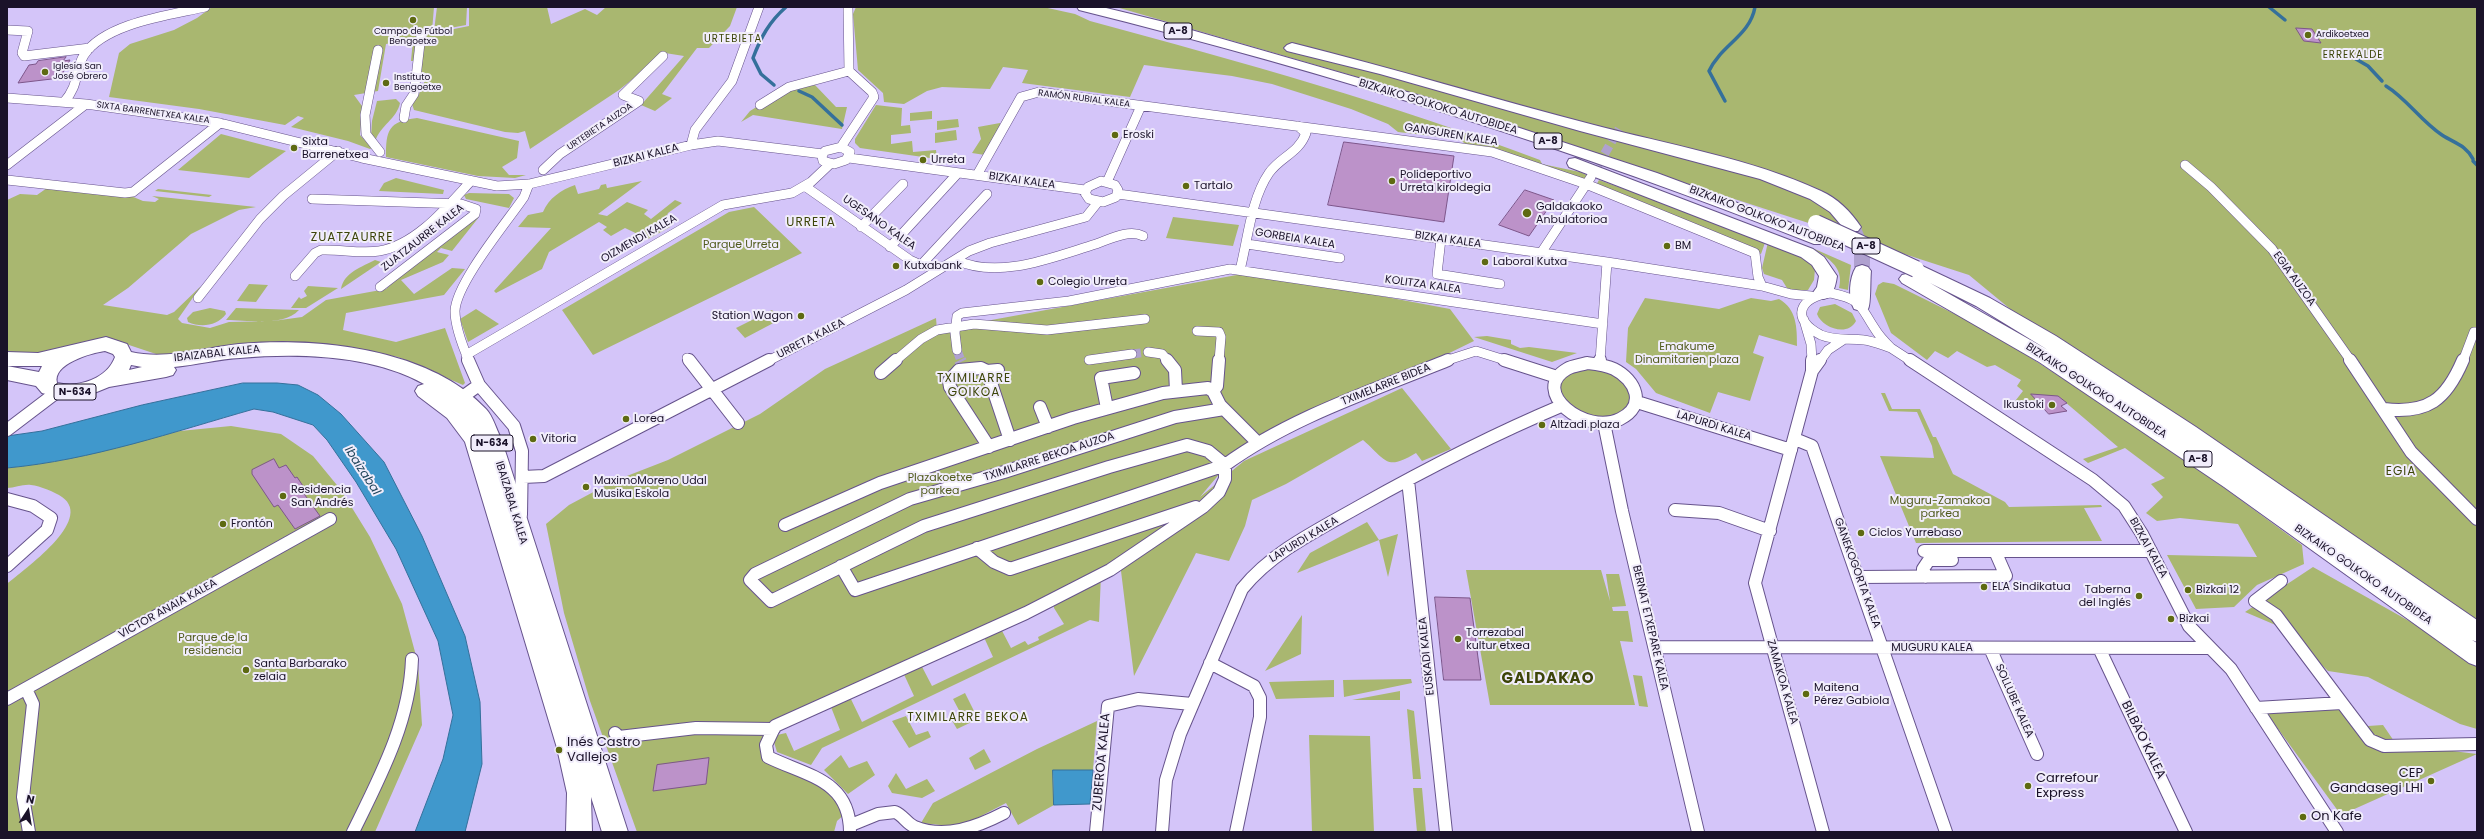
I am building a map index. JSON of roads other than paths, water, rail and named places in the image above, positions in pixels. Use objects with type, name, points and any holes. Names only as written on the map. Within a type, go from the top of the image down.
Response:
[{"type":"highway","name":"BIZKAIKO GOLKOKO AUTOBIDEA","points":[[1084,7],[1271,56],[1564,146],[1818,231]]},
{"type":"highway","name":"BIZKAIKO GOLKOKO AUTOBIDEA","points":[[1141,7],[1292,48],[1572,134],[1712,182],[1912,274],[1983,302],[2049,341],[2189,432],[2477,632]]},
{"type":"highway","points":[[1292,48],[1385,71],[1586,128],[1766,175],[1816,195],[1836,208],[1852,227]]},
{"type":"highway","points":[[1271,56],[1335,82],[1568,161],[1795,247],[1818,261],[1825,269],[1828,283],[1816,295]]},
{"type":"highway","points":[[1861,305],[1859,290],[1862,271]]},
{"type":"highway","name":"BIZKAIKO GOLKOKO AUTOBIDEA","points":[[1912,274],[2046,357],[2231,481],[2477,656]]},
{"type":"highway","name":"N-634","points":[[7,373],[48,384],[79,392],[105,381],[116,373],[122,365],[125,357],[122,350],[116,346],[106,344],[83,348],[70,354],[52,368],[48,384]]},
{"type":"highway","name":"IBAIZABAL KALEA","points":[[125,357],[155,361],[281,348],[367,357],[435,382],[461,398],[480,415],[491,438],[615,830]]},
{"type":"highway","name":"N-634","points":[[7,359],[38,360],[70,354]]},
{"type":"highway","name":"IBAIZABAL KALEA","points":[[105,381],[134,374],[234,362],[274,359],[317,361],[388,375],[424,391],[451,410],[465,423],[475,442],[538,642],[569,748],[579,793],[579,832]]},
{"type":"street","points":[[64,102],[76,87],[81,62],[90,48],[97,42],[126,29],[205,7]]},
{"type":"street","points":[[691,145],[695,130],[732,81],[759,7]]},
{"type":"street","points":[[848,7],[849,71],[872,92],[874,98],[841,147],[850,152],[849,158]]},
{"type":"street","points":[[7,30],[28,31],[22,53],[24,56],[90,48]]},
{"type":"street","points":[[404,118],[406,106],[414,94],[421,35]]},
{"type":"street","points":[[378,50],[365,115],[366,134],[380,152]]},
{"type":"street","name":"URTEBIETA AUZOA","points":[[543,170],[560,154],[638,101],[623,95],[663,56]]},
{"type":"street","points":[[760,105],[789,87],[849,71]]},
{"type":"street","name":"RAMÓN RUBIAL KALEA","points":[[977,175],[1021,97],[1030,93],[1039,92],[1141,106]]},
{"type":"street","points":[[404,97],[414,94]]},
{"type":"street","name":"SIXTA BARRENETXEA KALEA","points":[[7,98],[86,104],[220,123],[428,172],[468,184]]},
{"type":"street","name":"SIXTA BARRENETXEA KALEA","points":[[7,165],[86,104]]},
{"type":"street","points":[[1107,182],[1141,106]]},
{"type":"street","name":"GANGUREN KALEA","points":[[1141,106],[1492,152],[1589,181],[1755,253],[1758,278],[1762,286]]},
{"type":"street","name":"SIXTA BARRENETXEA KALEA","points":[[7,180],[125,193],[133,192],[220,123]]},
{"type":"street","points":[[1240,270],[1254,212],[1266,177],[1304,142],[1306,133],[1298,126]]},
{"type":"street","name":"BIZKAI KALEA","points":[[468,184],[497,186],[529,184],[691,145],[718,141],[823,154],[829,149],[841,147]]},
{"type":"street","points":[[198,298],[260,220],[283,196],[338,152]]},
{"type":"street","points":[[823,154],[822,159],[830,164]]},
{"type":"street","name":"BIZKAI KALEA","points":[[830,164],[838,164],[849,158],[1086,190]]},
{"type":"street","name":"OIZMENDI KALEA","points":[[466,355],[723,205],[779,196],[806,187],[830,164]]},
{"type":"street","name":"EGIA AUZOA","points":[[2185,165],[2211,187],[2272,249],[2319,313],[2384,409],[2400,438],[2428,474],[2452,493],[2477,519]]},
{"type":"street","points":[[890,247],[958,173]]},
{"type":"street","points":[[1541,253],[1589,181]]},
{"type":"street","points":[[1107,182],[1115,185],[1118,194],[1108,201],[1098,202],[1086,196],[1086,190],[1091,184],[1107,182]]},
{"type":"street","name":"ZUATZAURRE KALEA","points":[[295,276],[315,253],[320,250],[371,251],[381,250],[401,242],[449,204],[468,184]]},
{"type":"street","points":[[520,531],[523,477],[522,451],[514,426],[479,385],[466,355],[456,320],[456,300],[463,286],[524,197],[529,184]]},
{"type":"street","points":[[861,226],[903,184]]},
{"type":"street","name":"UGESANO KALEA","points":[[806,187],[890,247],[921,265],[943,268]]},
{"type":"street","name":"BIZKAI KALEA","points":[[921,265],[987,194]]},
{"type":"street","name":"BIZKAI KALEA","points":[[1118,194],[1607,262],[1762,286],[1777,291],[1794,300],[1802,308]]},
{"type":"street","name":"ZUATZAURRE KALEA","points":[[312,199],[461,204],[476,209],[475,214],[380,287]]},
{"type":"street","name":"URRETA KALEA","points":[[523,477],[544,476],[906,290],[969,251],[990,243],[1086,217],[1098,202]]},
{"type":"street","points":[[956,260],[964,266],[970,268],[1010,267],[1124,234],[1137,233],[1143,236]]},
{"type":"street","name":"KOLITZA KALEA","points":[[1441,239],[1437,274],[1500,284]]},
{"type":"street","name":"GORBEIA KALEA","points":[[1247,244],[1340,258]]},
{"type":"street","points":[[1600,364],[1607,262]]},
{"type":"street","name":"KOLITZA KALEA","points":[[955,327],[957,316],[970,311],[1069,301],[1221,269],[1240,270],[1603,324]]},
{"type":"street","name":"BIZKAI KALEA","points":[[1777,291],[1848,298],[1861,305],[1870,317],[1872,324],[1891,348],[2105,488],[2124,506],[2152,551],[2190,626],[2209,648],[2231,669],[2332,828]]},
{"type":"street","points":[[1804,319],[1802,304],[1816,295]]},
{"type":"street","points":[[881,373],[928,334],[955,327],[992,324],[1047,330],[1145,319]]},
{"type":"street","name":"BIZKAI KALEA","points":[[1804,319],[1819,333],[1843,340],[1854,340],[1891,348]]},
{"type":"street","name":"ZAMAKOA KALEA","points":[[1804,319],[1811,344],[1812,371],[1756,583],[1772,648],[1823,832]]},
{"type":"street","points":[[1854,340],[1866,334],[1872,324]]},
{"type":"street","points":[[955,327],[957,350]]},
{"type":"street","points":[[1197,331],[1219,332],[1221,337],[1217,386],[1214,391]]},
{"type":"street","points":[[2384,409],[2412,410],[2436,402],[2448,391],[2474,332],[2477,332]]},
{"type":"street","name":"ZAMAKOA KALEA","points":[[1812,371],[1828,350],[1843,340]]},
{"type":"street","points":[[1148,352],[1162,354],[1175,370],[1176,391]]},
{"type":"street","name":"TXIMELARRE BIDEA","points":[[1225,465],[1237,455],[1258,443],[1351,398],[1463,354],[1476,352],[1557,377]]},
{"type":"street","points":[[1089,360],[1132,354]]},
{"type":"street","points":[[687,358],[713,389],[738,423]]},
{"type":"street","points":[[1600,364],[1613,368],[1628,379],[1637,393],[1637,402],[1633,411],[1625,418],[1604,423],[1583,420],[1571,414],[1561,406],[1555,396],[1553,385],[1557,377],[1564,370],[1574,365],[1600,364]]},
{"type":"street","points":[[988,447],[950,387],[950,381],[953,374],[962,365],[993,370],[1010,440]]},
{"type":"street","points":[[1107,408],[1101,378],[1134,373]]},
{"type":"street","points":[[7,430],[21,419],[48,384]]},
{"type":"street","points":[[461,398],[479,385]]},
{"type":"street","points":[[785,525],[880,483],[1107,408],[1176,391],[1208,388],[1214,391],[1224,409],[1258,443]]},
{"type":"street","name":"LAPURDI KALEA","points":[[1637,402],[1793,444]]},
{"type":"street","name":"LAPURDI KALEA","points":[[1162,832],[1166,780],[1192,704],[1242,589],[1266,562],[1408,480],[1496,432],[1561,406]]},
{"type":"street","points":[[1040,407],[1048,427]]},
{"type":"street","name":"TXIMILARRE BEKOA AUZOA","points":[[841,566],[771,601],[750,580],[756,574],[910,499],[1004,472],[1175,417],[1224,409]]},
{"type":"street","name":"BERNAT ETXEPARE KALEA","points":[[1604,423],[1622,511],[1698,832]]},
{"type":"street","name":"GANEKOGORTA KALEA","points":[[1793,444],[1812,446],[1884,648],[1946,832]]},
{"type":"street","points":[[1187,445],[1208,451],[1225,465],[855,590],[841,566],[924,526],[1109,467],[1187,445]]},
{"type":"street","points":[[615,733],[620,737],[659,730],[688,728],[774,729],[1047,603],[1110,570],[1207,504],[1219,492],[1224,479],[1225,465]]},
{"type":"street","name":"EUSKADI KALEA","points":[[1408,480],[1446,832]]},
{"type":"street","points":[[7,499],[33,506],[51,518],[47,530],[7,566]]},
{"type":"street","points":[[977,548],[994,562],[1010,569],[1207,504]]},
{"type":"street","points":[[1675,510],[1719,512],[1770,531]]},
{"type":"street","name":"VICTOR ANAIA KALEA","points":[[7,699],[330,519]]},
{"type":"street","points":[[1858,577],[2006,576],[1995,550]]},
{"type":"street","points":[[1924,551],[2152,551]]},
{"type":"street","points":[[1926,577],[1923,569],[1925,563],[1929,560],[1952,560]]},
{"type":"street","points":[[2281,581],[2255,601],[2276,615],[2370,740],[2384,746],[2477,744]]},
{"type":"street","name":"MUGURU KALEA","points":[[1655,647],[2209,648]]},
{"type":"street","name":"SOLLUBE KALEA","points":[[1990,648],[2037,754]]},
{"type":"street","name":"BILBAO KALEA","points":[[2099,648],[2186,832]]},
{"type":"street","points":[[353,832],[379,779],[401,720],[414,676],[412,659]]},
{"type":"street","points":[[1210,663],[1254,686],[1260,698],[1260,717],[1236,832]]},
{"type":"street","points":[[26,688],[33,704],[23,796],[29,832]]},
{"type":"street","name":"ZUBEROA KALEA","points":[[1096,832],[1108,706],[1118,700],[1166,700],[1192,704]]},
{"type":"street","points":[[2256,708],[2342,703]]},
{"type":"street","points":[[774,729],[764,748],[768,757],[812,777],[837,791],[852,818],[850,828]]},
{"type":"street","points":[[850,828],[882,813],[894,812],[900,814],[912,826],[923,829],[964,830],[974,828],[1004,813]]},
{"type":"water","name":"Ibaizabal","points":[[243,383],[277,383],[298,385],[318,395],[341,414],[384,462],[422,536],[465,636],[480,702],[482,764],[465,832],[415,832],[443,759],[453,715],[438,641],[396,549],[356,482],[327,440],[313,425],[273,412],[254,409],[163,436],[101,452],[70,459],[7,468],[7,436],[42,431],[142,405]]},
{"type":"water","points":[[1053,770],[1093,770],[1090,804],[1054,805]]},
{"type":"waterway","points":[[774,85],[761,74],[753,58],[766,30],[786,7]]},
{"type":"waterway","points":[[1725,101],[1709,71],[1714,62],[1747,26],[1755,7]]},
{"type":"waterway","points":[[2269,7],[2285,20]]},
{"type":"waterway","points":[[2349,55],[2368,66],[2382,81]]},
{"type":"waterway","points":[[2386,86],[2401,97],[2434,129],[2467,150],[2473,159]]},
{"type":"waterway","points":[[799,91],[812,97],[842,125]]},
{"type":"waterway","points":[[2473,161],[2477,165]]},
{"type":"tunnel","points":[[1591,177],[1619,129]]},
{"type":"tunnel","points":[[1853,229],[1862,251],[1862,271]]},
{"type":"tunnel","points":[[957,350],[961,361]]},
{"type":"tunnel","points":[[1132,354],[1148,352]]},
{"type":"place","name":"Campo de Fútbol Bengoetxe","points":[[413,20]]},
{"type":"place","name":"Ardikoetxea","points":[[2308,35]]},
{"type":"place","name":"Iglesia San José Obrero","points":[[45,72]]},
{"type":"place","name":"Instituto Bengoetxe","points":[[386,83]]},
{"type":"place","name":"Eroski","points":[[1115,135]]},
{"type":"place","name":"Sixta Barrenetxea","points":[[294,148]]},
{"type":"place","name":"Urreta","points":[[923,160]]},
{"type":"place","name":"Polideportivo Urreta kiroldegia","points":[[1392,181]]},
{"type":"place","name":"Tartalo","points":[[1186,186]]},
{"type":"place","name":"Galdakaoko Anbulatorioa","points":[[1527,213]]},
{"type":"place","name":"BM","points":[[1667,246]]},
{"type":"place","name":"Laboral Kutxa","points":[[1485,262]]},
{"type":"place","name":"Kutxabank","points":[[896,266]]},
{"type":"place","name":"Colegio Urreta","points":[[1040,282]]},
{"type":"place","name":"Station Wagon","points":[[801,316]]},
{"type":"place","name":"Ikustoki","points":[[2052,405]]},
{"type":"place","name":"Lorea","points":[[626,419]]},
{"type":"place","name":"Altzadi plaza","points":[[1542,425]]},
{"type":"place","name":"Vitoria","points":[[533,439]]},
{"type":"place","name":"MaximoMoreno Udal Musika Eskola","points":[[586,487]]},
{"type":"place","name":"Residencia San Andrés","points":[[283,496]]},
{"type":"place","name":"Frontón","points":[[223,524]]},
{"type":"place","name":"Ciclos Yurrebaso","points":[[1861,533]]},
{"type":"place","name":"ELA Sindikatua","points":[[1984,587]]},
{"type":"place","name":"Bizkai 12","points":[[2188,590]]},
{"type":"place","name":"Taberna del Inglés","points":[[2139,596]]},
{"type":"place","name":"Bizkai","points":[[2171,619]]},
{"type":"place","name":"Torrezabal kultur etxea","points":[[1458,639]]},
{"type":"place","name":"Santa Barbarako zelaia","points":[[246,670]]},
{"type":"place","name":"Maitena Pérez Gabiola","points":[[1806,694]]},
{"type":"place","name":"Inés Castro Vallejos","points":[[559,750]]},
{"type":"place","name":"CEP Gandasegi LHI","points":[[2431,781]]},
{"type":"place","name":"Carrefour Express","points":[[2028,786]]},
{"type":"place","name":"On Kafe","points":[[2303,817]]},
{"type":"district","name":"URTEBIETA","points":[[733,39]]},
{"type":"district","name":"ERREKALDE","points":[[2353,55]]},
{"type":"district","name":"URRETA","points":[[811,223]]},
{"type":"district","name":"ZUATZAURRE","points":[[352,238]]},
{"type":"district","name":"TXIMILARRE GOIKOA","points":[[974,386]]},
{"type":"district","name":"EGIA","points":[[2401,472]]},
{"type":"district","name":"GALDAKAO","points":[[1548,679]]},
{"type":"district","name":"TXIMILARRE BEKOA","points":[[968,718]]},
{"type":"park label","name":"Parque Urreta","points":[[741,245]]},
{"type":"park label","name":"Emakume Dinamitarien plaza","points":[[1687,353]]},
{"type":"park label","name":"Plazakoetxe parkea","points":[[940,484]]},
{"type":"park label","name":"Muguru-Zamakoa parkea","points":[[1940,507]]},
{"type":"park label","name":"Parque de la residencia","points":[[213,644]]}]
